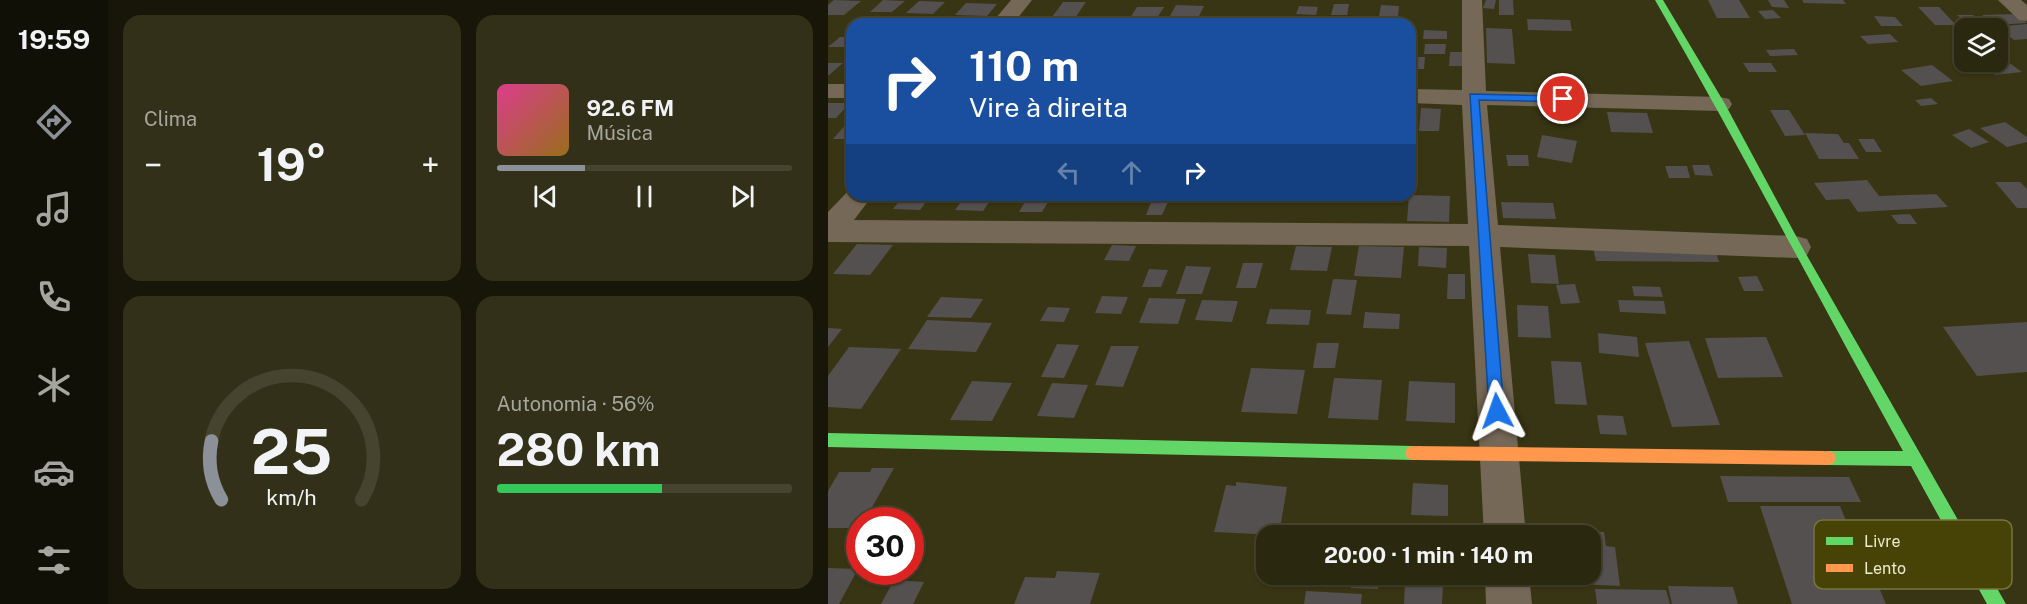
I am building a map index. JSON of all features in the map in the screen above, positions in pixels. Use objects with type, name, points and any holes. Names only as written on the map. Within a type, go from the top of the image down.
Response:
[{"type":"street","points":[[1007,18],[1022,0]]},
{"type":"street","points":[[1472,0],[1474,96],[1482,235],[1504,525]]},
{"type":"street","points":[[1659,0],[1720,104],[1796,247],[1949,520]]},
{"type":"street","points":[[2008,0],[2027,15]]},
{"type":"street","points":[[828,91],[846,91]]},
{"type":"street","points":[[1416,96],[1720,104]]},
{"type":"street","points":[[828,231],[854,201]]},
{"type":"street","points":[[828,231],[1482,235],[1796,247]]},
{"type":"street","points":[[828,440],[1500,455],[1915,459]]},
{"type":"street","points":[[1508,585],[1509,604]]},
{"type":"street","points":[[1989,589],[1997,604]]},
{"type":"building","points":[[834,0],[861,1],[844,15],[828,15],[828,5]]},
{"type":"building","points":[[883,0],[905,1],[892,12],[870,12]]},
{"type":"building","points":[[1486,0],[1496,0],[1494,9],[1483,8]]},
{"type":"building","points":[[1499,0],[1513,0],[1514,15],[1499,15]]},
{"type":"building","points":[[1708,0],[1739,0],[1750,18],[1717,18]]},
{"type":"building","points":[[1768,0],[1784,0],[1789,8],[1772,7]]},
{"type":"building","points":[[1802,0],[1843,0],[1846,4],[1804,3]]},
{"type":"building","points":[[919,1],[945,2],[933,14],[906,13]]},
{"type":"building","points":[[1063,2],[1086,2],[1075,18],[1051,18]]},
{"type":"building","points":[[966,3],[997,4],[987,16],[955,15]]},
{"type":"building","points":[[1334,4],[1349,4],[1347,15],[1331,15]]},
{"type":"building","points":[[1176,5],[1204,6],[1199,16],[1170,16]]},
{"type":"building","points":[[1381,5],[1399,6],[1398,16],[1379,16]]},
{"type":"building","points":[[1299,6],[1318,7],[1316,15],[1296,14]]},
{"type":"building","points":[[1137,7],[1164,7],[1157,18],[1130,18]]},
{"type":"building","points":[[1918,7],[1939,7],[1954,23],[1954,25],[1935,25]]},
{"type":"building","points":[[1773,10],[1781,18],[1765,19],[1758,11]]},
{"type":"building","points":[[2017,14],[2027,23],[2008,24],[2008,18],[1986,18],[1982,15]]},
{"type":"building","points":[[1957,15],[1973,15],[1976,18],[1961,18]]},
{"type":"building","points":[[1874,16],[1895,17],[1903,26],[1881,26]]},
{"type":"building","points":[[1527,19],[1570,20],[1572,31],[1528,30]]},
{"type":"building","points":[[2027,24],[2027,39],[2014,40],[2008,36],[2008,26]]},
{"type":"building","points":[[1486,28],[1512,29],[1515,64],[1487,63]]},
{"type":"building","points":[[1424,30],[1447,31],[1447,39],[1423,39]]},
{"type":"building","points":[[1890,34],[1898,42],[1868,44],[1860,36]]},
{"type":"building","points":[[840,37],[846,37],[846,47],[828,47]]},
{"type":"building","points":[[1425,44],[1446,44],[1445,54],[1424,54]]},
{"type":"building","points":[[1794,49],[1798,55],[1770,56],[1766,50]]},
{"type":"building","points":[[1450,52],[1463,52],[1463,66],[1449,66]]},
{"type":"building","points":[[1416,57],[1425,57],[1424,69],[1416,69]]},
{"type":"building","points":[[2008,62],[2022,72],[1995,75],[1991,72],[2008,72]]},
{"type":"building","points":[[828,63],[843,63],[828,76]]},
{"type":"building","points":[[1743,63],[1771,63],[1777,72],[1749,72]]},
{"type":"building","points":[[1932,65],[1953,81],[1921,86],[1901,70]]},
{"type":"building","points":[[1931,98],[1938,104],[1921,106],[1915,100]]},
{"type":"building","points":[[828,103],[846,103],[846,107],[836,118],[828,118]]},
{"type":"building","points":[[1421,108],[1441,109],[1439,131],[1419,131]]},
{"type":"building","points":[[1770,110],[1789,110],[1805,135],[1785,136]]},
{"type":"building","points":[[1607,112],[1647,113],[1653,133],[1611,132]]},
{"type":"building","points":[[2005,122],[2027,137],[2027,142],[2007,147],[1980,128]]},
{"type":"building","points":[[846,124],[846,139],[833,139]]},
{"type":"building","points":[[1969,129],[1989,142],[1971,148],[1952,135]]},
{"type":"building","points":[[1805,133],[1838,134],[1844,143],[1849,143],[1859,159],[1819,159]]},
{"type":"building","points":[[1542,135],[1577,141],[1572,163],[1537,157]]},
{"type":"building","points":[[1858,139],[1874,139],[1882,152],[1866,152]]},
{"type":"building","points":[[1506,155],[1528,155],[1529,166],[1508,166]]},
{"type":"building","points":[[1692,165],[1709,165],[1713,176],[1695,175]]},
{"type":"building","points":[[1665,166],[1687,166],[1690,178],[1669,178]]},
{"type":"building","points":[[1867,180],[1879,196],[1936,194],[1948,207],[1858,212],[1849,199],[1826,200],[1814,183]]},
{"type":"building","points":[[1995,182],[2020,182],[2027,189],[2027,208],[2017,208]]},
{"type":"building","points":[[1416,195],[1450,196],[1449,222],[1407,221],[1409,201],[1416,201]]},
{"type":"building","points":[[899,201],[927,201],[920,210],[893,209]]},
{"type":"building","points":[[962,201],[990,201],[983,211],[955,210]]},
{"type":"building","points":[[1025,201],[1048,201],[1042,212],[1019,212]]},
{"type":"building","points":[[1152,201],[1168,201],[1162,215],[1146,215]]},
{"type":"building","points":[[1501,202],[1553,203],[1556,219],[1503,218]]},
{"type":"building","points":[[1910,214],[1917,224],[1898,224],[1891,215]]},
{"type":"building","points":[[857,244],[893,245],[870,275],[833,274]]},
{"type":"building","points":[[1112,245],[1136,246],[1129,261],[1104,260]]},
{"type":"building","points":[[1296,246],[1332,247],[1327,271],[1290,270]]},
{"type":"building","points":[[1359,246],[1404,247],[1401,278],[1354,276]]},
{"type":"building","points":[[1419,247],[1447,248],[1446,268],[1418,266]]},
{"type":"building","points":[[1593,247],[1714,247],[1719,262],[1596,261]]},
{"type":"building","points":[[1528,254],[1555,255],[1559,284],[1531,283]]},
{"type":"building","points":[[1243,263],[1263,263],[1256,288],[1236,288]]},
{"type":"building","points":[[1186,266],[1211,267],[1202,294],[1176,294]]},
{"type":"building","points":[[1149,269],[1168,270],[1161,287],[1142,287]]},
{"type":"building","points":[[1448,274],[1465,274],[1465,299],[1447,299]]},
{"type":"building","points":[[1757,276],[1764,291],[1744,291],[1738,277]]},
{"type":"building","points":[[1333,279],[1357,280],[1351,315],[1326,314]]},
{"type":"building","points":[[1575,284],[1580,303],[1561,304],[1556,285]]},
{"type":"building","points":[[1632,286],[1660,287],[1663,297],[1634,296]]},
{"type":"building","points":[[1102,296],[1128,297],[1121,314],[1095,313]]},
{"type":"building","points":[[941,297],[983,299],[971,318],[927,317]]},
{"type":"building","points":[[1149,298],[1186,299],[1178,324],[1139,323]]},
{"type":"building","points":[[1202,300],[1238,301],[1232,322],[1195,320]]},
{"type":"building","points":[[1618,300],[1664,301],[1666,314],[1620,312]]},
{"type":"building","points":[[1517,305],[1548,306],[1551,338],[1518,337]]},
{"type":"building","points":[[1048,307],[1070,308],[1064,322],[1040,321]]},
{"type":"building","points":[[1270,309],[1311,310],[1309,325],[1266,324]]},
{"type":"building","points":[[1365,312],[1400,314],[1399,329],[1363,328]]},
{"type":"building","points":[[927,320],[992,323],[976,352],[908,349]]},
{"type":"building","points":[[2027,322],[2027,372],[1977,376],[1943,327]]},
{"type":"building","points":[[828,328],[842,329],[828,347]]},
{"type":"building","points":[[1598,333],[1637,337],[1639,357],[1599,353]]},
{"type":"building","points":[[1766,337],[1783,377],[1718,378],[1705,338]]},
{"type":"building","points":[[1689,341],[1720,425],[1672,427],[1645,343]]},
{"type":"building","points":[[1317,343],[1339,343],[1335,368],[1313,368]]},
{"type":"building","points":[[1057,344],[1079,345],[1064,378],[1041,377]]},
{"type":"building","points":[[1111,346],[1139,346],[1123,387],[1095,385]]},
{"type":"building","points":[[849,347],[901,349],[861,409],[828,407],[828,376]]},
{"type":"building","points":[[1551,361],[1581,362],[1587,405],[1555,404]]},
{"type":"building","points":[[1251,368],[1305,370],[1297,414],[1241,412]]},
{"type":"building","points":[[1334,378],[1382,380],[1378,420],[1328,418]]},
{"type":"building","points":[[972,381],[1012,383],[992,421],[950,420]]},
{"type":"building","points":[[1409,381],[1455,383],[1455,423],[1406,421]]},
{"type":"building","points":[[1052,383],[1088,385],[1074,418],[1037,416]]},
{"type":"building","points":[[1597,415],[1623,416],[1627,435],[1600,434]]},
{"type":"building","points":[[872,468],[894,468],[872,507],[846,507],[846,528],[828,528],[828,491],[839,472],[870,472]]},
{"type":"building","points":[[1720,476],[1849,477],[1861,502],[1728,502]]},
{"type":"building","points":[[1236,482],[1287,487],[1281,525],[1256,525],[1256,534],[1214,532],[1226,485],[1236,486]]},
{"type":"building","points":[[1413,483],[1448,485],[1448,516],[1411,515]]},
{"type":"building","points":[[1760,506],[1840,506],[1846,520],[1814,520],[1814,589],[1880,589],[1886,604],[1792,604]]},
{"type":"building","points":[[1601,532],[1604,532],[1606,546],[1615,547],[1620,586],[1598,585],[1601,585]]},
{"type":"building","points":[[828,568],[846,569],[846,585],[849,585],[839,604],[828,604]]},
{"type":"building","points":[[1057,571],[1100,573],[1090,604],[1014,604],[1025,577],[1055,578]]},
{"type":"building","points":[[891,585],[922,585],[913,604],[881,604]]},
{"type":"building","points":[[1351,585],[1378,585],[1378,589],[1351,588]]},
{"type":"building","points":[[1405,585],[1443,585],[1442,604],[1404,604]]},
{"type":"building","points":[[1668,586],[1733,587],[1738,604],[1672,604]]},
{"type":"building","points":[[1595,589],[1666,590],[1670,604],[1597,604]]},
{"type":"building","points":[[1306,591],[1362,594],[1361,604],[1304,604]]},
{"type":"traffic: fast","points":[[1659,0],[1720,104],[1796,247],[1950,520]]},
{"type":"traffic: fast","points":[[828,440],[1413,453]]},
{"type":"traffic: fast","points":[[1828,458],[1915,459]]},
{"type":"traffic: fast","points":[[1989,589],[1997,604]]},
{"type":"traffic: slow","points":[[1413,453],[1828,458]]},
{"type":"route","points":[[1497,411],[1482,235],[1474,96],[1563,99]]}]
